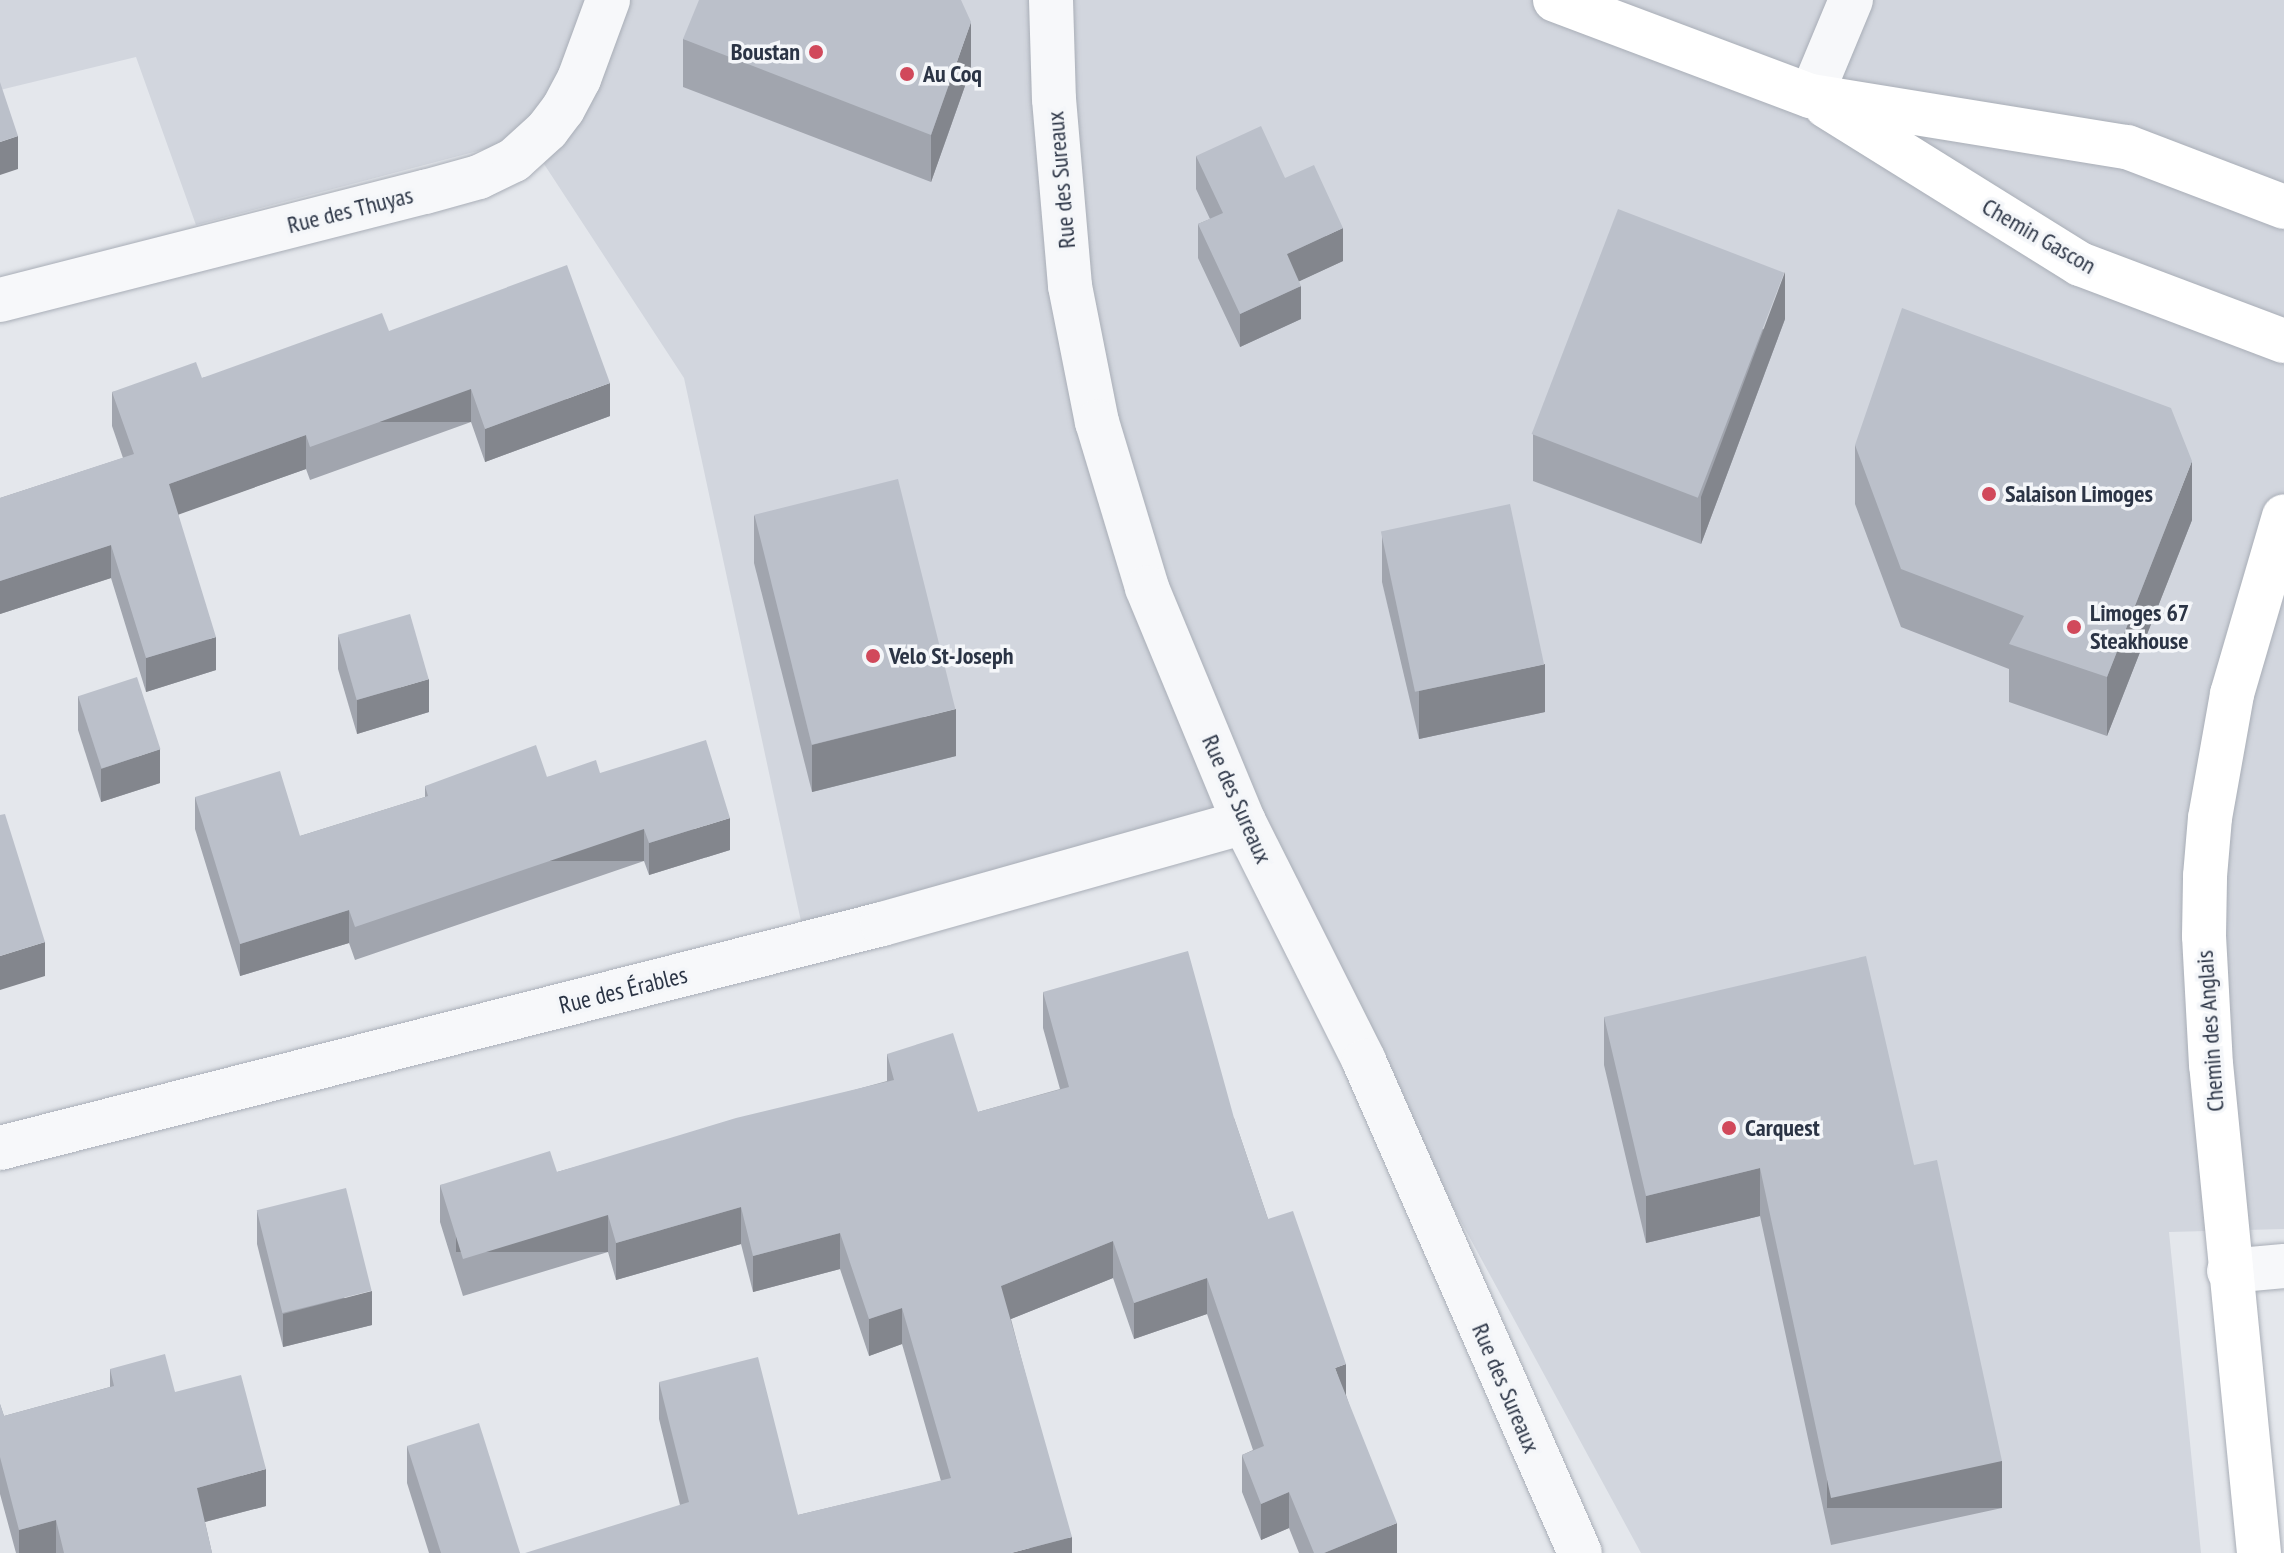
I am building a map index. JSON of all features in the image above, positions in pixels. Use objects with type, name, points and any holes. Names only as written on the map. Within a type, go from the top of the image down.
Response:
[{"type":"main road","name":"Chemin Gascon","points":[[1555,0],[1811,96],[2127,147],[2284,207]]},
{"type":"main road","name":"Chemin Gascon","points":[[1811,96],[2080,264],[2284,341]]},
{"type":"main road","name":"Chemin des Anglais","points":[[2259,1553],[2229,1271],[2207,1002],[2205,876],[2210,818],[2232,694],[2284,516]]},
{"type":"street","name":"Rue des Thuyas","points":[[0,300],[479,177],[502,165],[547,130],[563,109],[579,79],[608,0]]},
{"type":"street","name":"Rue des Sureaux","points":[[1051,0],[1054,99],[1070,286],[1097,422],[1147,588],[1244,822],[1364,1061],[1580,1553]]},
{"type":"street","points":[[1811,96],[1851,0]]},
{"type":"street","name":"Rue des Érables","points":[[0,1148],[882,924],[1244,822]]},
{"type":"street","points":[[2229,1271],[2284,1266]]},
{"type":"shaded area","points":[[0,0],[2284,0],[2284,1229],[2169,1232],[2201,1553],[1641,1553],[1244,822],[802,926],[684,378],[527,138],[196,225],[136,57],[0,90]]},
{"type":"building","points":[[699,0],[961,0],[971,22],[931,135],[683,39]]},
{"type":"building","points":[[0,82],[18,136],[0,142]]},
{"type":"building","points":[[1261,126],[1285,178],[1314,165],[1343,228],[1287,254],[1301,286],[1240,314],[1198,224],[1223,213],[1196,156]]},
{"type":"building","points":[[1618,209],[1784,273],[1698,498],[1532,434]]},
{"type":"building","points":[[567,265],[610,383],[485,429],[471,389],[310,447],[306,435],[169,484],[216,637],[146,658],[111,545],[0,581],[0,498],[134,454],[112,392],[196,362],[202,378],[382,313],[389,331]]},
{"type":"building","points":[[1902,308],[2171,408],[2192,461],[2107,677],[2009,644],[2024,616],[1901,569],[1855,445]]},
{"type":"building","points":[[898,479],[955,709],[812,745],[754,515]]},
{"type":"building","points":[[1510,504],[1544,664],[1415,692],[1381,531]]},
{"type":"building","points":[[410,614],[429,679],[357,700],[338,635]]},
{"type":"building","points":[[137,677],[160,749],[102,768],[78,696]]},
{"type":"building","points":[[706,740],[730,818],[649,843],[644,829],[355,927],[349,910],[240,944],[195,797],[280,771],[300,836],[428,796],[425,786],[536,745],[547,777],[596,760],[600,773]]},
{"type":"building","points":[[5,814],[45,942],[0,956],[0,815]]},
{"type":"building","points":[[1188,951],[1234,1118],[1268,1219],[1293,1211],[1346,1364],[1335,1368],[1397,1523],[1324,1553],[1314,1553],[1289,1492],[1261,1504],[1242,1455],[1264,1446],[1207,1278],[1134,1303],[1113,1241],[1001,1286],[1072,1537],[1011,1553],[525,1553],[689,1502],[659,1382],[758,1357],[798,1515],[951,1478],[902,1308],[869,1319],[840,1233],[753,1256],[741,1207],[616,1243],[608,1215],[463,1259],[440,1185],[550,1151],[557,1172],[736,1118],[894,1080],[887,1054],[953,1033],[978,1112],[1069,1087],[1043,992]]},
{"type":"building","points":[[1866,956],[1914,1165],[1937,1160],[2002,1461],[1831,1498],[1760,1168],[1646,1196],[1604,1017]]},
{"type":"building","points":[[346,1188],[372,1291],[282,1313],[257,1210]]},
{"type":"building","points":[[165,1354],[175,1392],[241,1375],[266,1469],[197,1488],[212,1553],[64,1553],[56,1520],[19,1530],[0,1457],[0,1404],[4,1416],[114,1386],[110,1369]]},
{"type":"building","points":[[479,1423],[520,1553],[441,1553],[407,1446]]},
{"type":"place","name":"Boustan","points":[[816,52]]},
{"type":"place","name":"Au Coq","points":[[907,74]]},
{"type":"place","name":"Salaison Limoges","points":[[1989,494]]},
{"type":"place","name":"Limoges 67 Steakhouse","points":[[2074,627]]},
{"type":"place","name":"Velo St-Joseph","points":[[873,656]]},
{"type":"place","name":"Carquest","points":[[1729,1128]]}]
